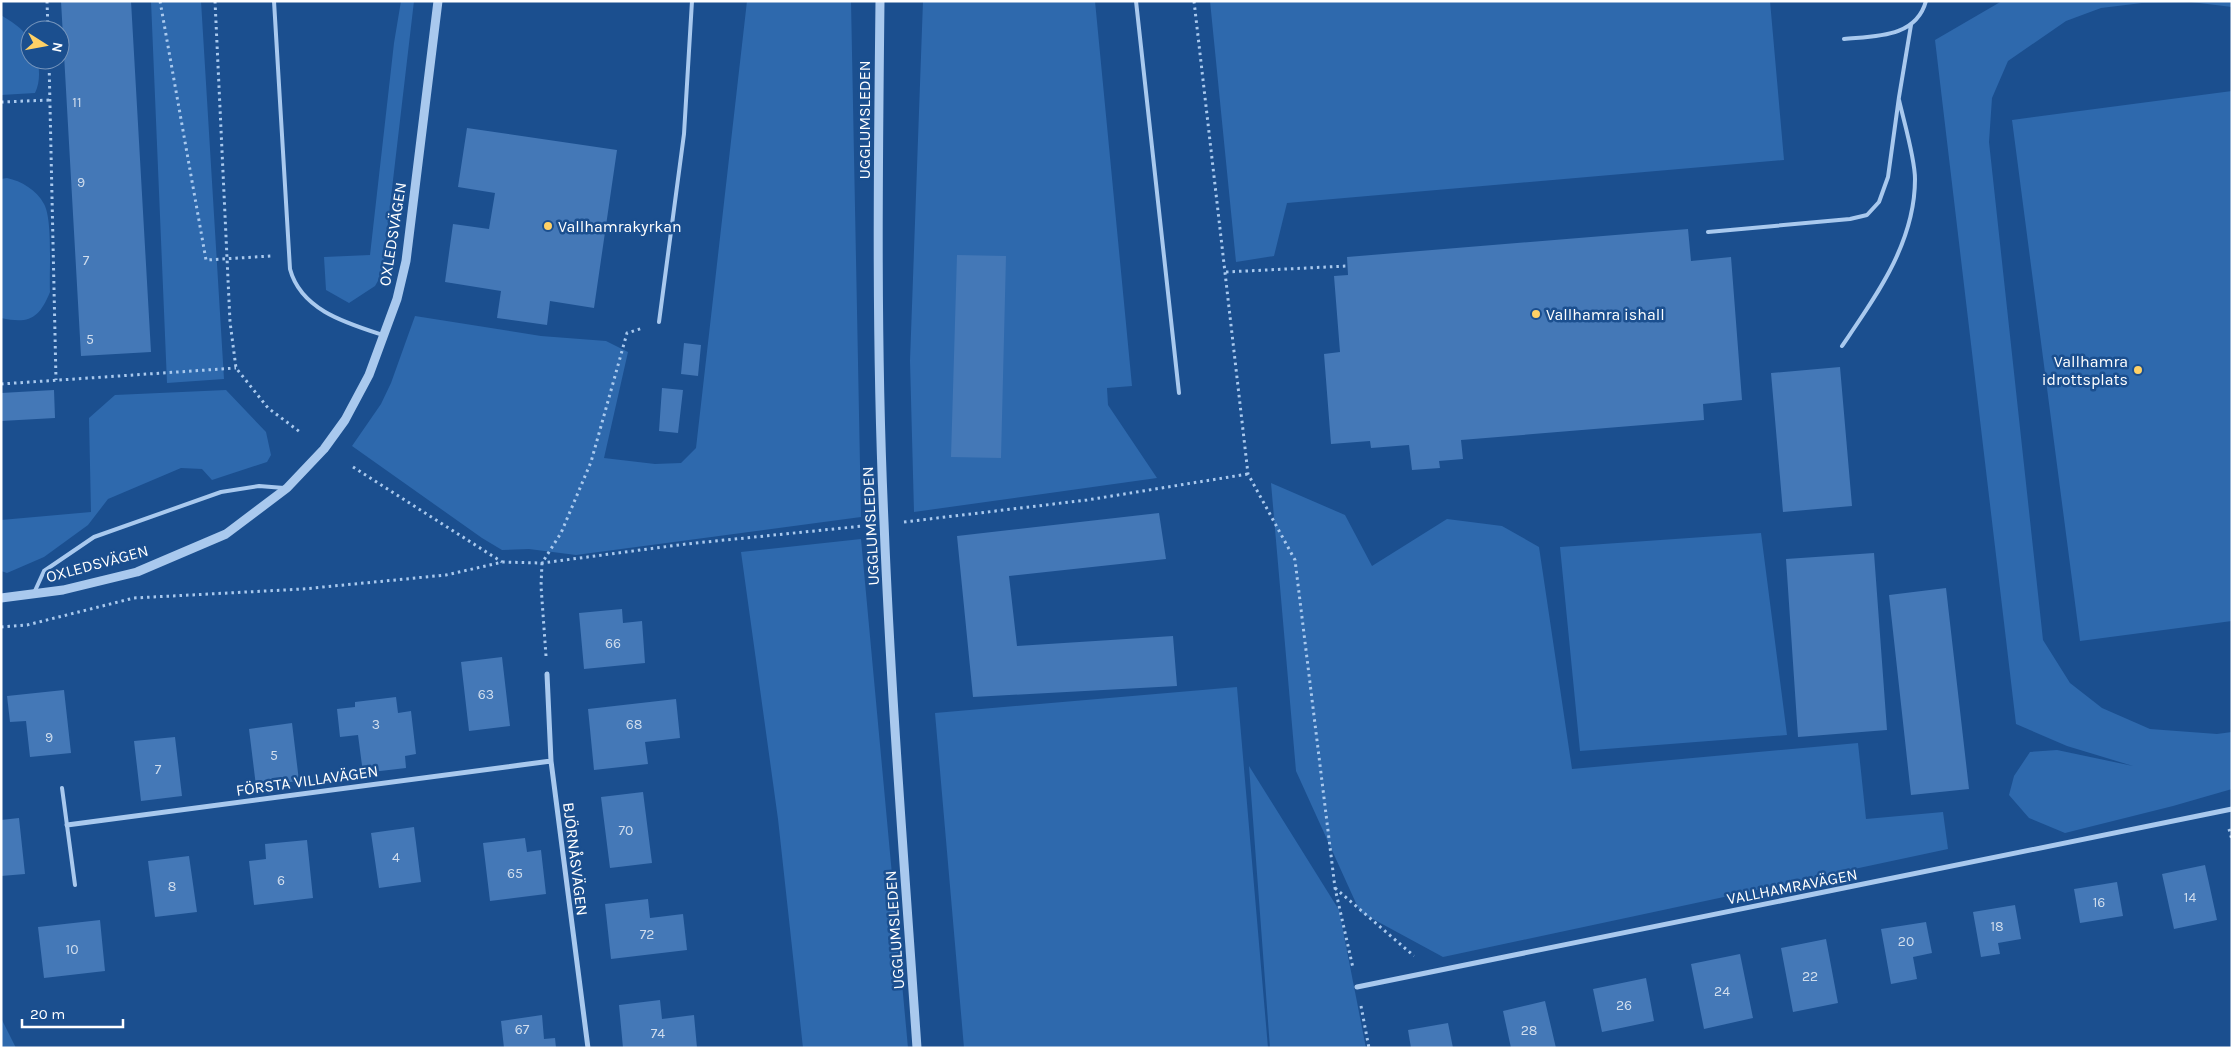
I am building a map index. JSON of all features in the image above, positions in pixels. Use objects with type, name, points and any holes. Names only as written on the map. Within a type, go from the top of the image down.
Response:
[{"type":"street","name":"OXLEDSVÄGEN","points":[[1,598],[63,590],[137,572],[226,534],[287,488],[324,449],[345,420],[369,375],[398,299],[406,261],[438,1]]},
{"type":"street","name":"UGGLUMSLEDEN","points":[[880,1],[879,336],[884,524],[917,1048]]},
{"type":"street","name":"BJÖRNÅSVÄGEN","points":[[548,674],[551,761],[588,1048]]},
{"type":"street","name":"FÖRSTA VILLAVÄGEN","points":[[67,825],[551,761]]},
{"type":"street","name":"VALLHAMRAVÄGEN","points":[[1357,987],[2232,809]]},
{"type":"lane","points":[[274,1],[289,255],[294,283],[314,304],[346,323],[385,335]]},
{"type":"lane","points":[[659,322],[684,134],[692,1]]},
{"type":"lane","points":[[1136,1],[1179,393]]},
{"type":"lane","points":[[1844,40],[1891,35],[1911,25],[1923,12],[1926,1]]},
{"type":"lane","points":[[1708,232],[1850,219],[1867,214],[1879,202],[1888,177],[1911,25]]},
{"type":"lane","points":[[1842,346],[1881,289],[1902,244],[1912,216],[1915,178],[1899,97]]},
{"type":"lane","points":[[33,595],[44,571],[94,537],[221,492],[259,486],[287,488]]},
{"type":"lane","points":[[62,788],[75,885]]},
{"type":"path","points":[[47,1],[48,20]]},
{"type":"path","points":[[160,1],[206,260],[289,255]]},
{"type":"path","points":[[215,1],[230,322],[236,368],[268,408],[300,432]]},
{"type":"path","points":[[1194,1],[1248,474],[1295,560],[1335,888],[1369,1048]]},
{"type":"path","points":[[50,70],[56,380]]},
{"type":"path","points":[[1,102],[51,100]]},
{"type":"path","points":[[1226,272],[1347,266]]},
{"type":"path","points":[[548,674],[541,586],[542,563],[561,533],[592,462],[627,333],[659,322]]},
{"type":"path","points":[[1,384],[236,368]]},
{"type":"path","points":[[1,627],[27,625],[134,598],[313,588],[446,575],[503,562],[353,467]]},
{"type":"path","points":[[1335,888],[1432,971]]},
{"type":"shaded area","points":[[151,1],[201,1],[224,379],[167,383]]},
{"type":"shaded area","points":[[401,1],[414,1],[382,274],[375,286],[349,303],[326,290],[324,257],[370,255],[394,43]]},
{"type":"shaded area","points":[[747,1],[851,1],[861,517],[576,555],[529,549],[502,550],[482,538],[352,446],[381,404],[391,383],[415,316],[541,336],[606,341],[628,352],[604,458],[655,464],[681,463],[696,448]]},
{"type":"shaded area","points":[[923,1],[1095,1],[1132,386],[1107,388],[1108,405],[1157,478],[914,512],[910,361]]},
{"type":"shaded area","points":[[1210,1],[1770,1],[1784,160],[1287,203],[1274,256],[1236,262]]},
{"type":"shaded area","points":[[2002,1],[2232,1],[2232,7],[2191,2],[2142,3],[2101,8],[2066,21],[2008,61],[1992,98],[1989,142],[2043,640],[2070,683],[2102,708],[2150,729],[2217,734],[2232,732],[2232,789],[2065,833],[2029,818],[2009,795],[2014,776],[2030,752],[2057,750],[2133,766],[2067,746],[2016,724],[1935,40]]},
{"type":"shaded area","points":[[1,15],[20,28],[20,70],[39,70],[39,76],[35,93],[1,95]]},
{"type":"shaded area","name":"Vallhamra idrottsplats","points":[[2232,91],[2232,621],[2080,641],[2012,120]]},
{"type":"shaded area","points":[[7,178],[18,181],[37,194],[44,204],[49,222],[50,292],[37,314],[26,320],[1,318],[1,179]]},
{"type":"shaded area","points":[[226,390],[266,432],[271,455],[267,462],[212,480],[202,469],[181,468],[108,499],[88,525],[44,557],[7,573],[1,571],[1,520],[91,512],[89,418],[115,395]]},
{"type":"shaded area","points":[[1271,483],[1345,515],[1372,566],[1447,519],[1502,526],[1539,547],[1572,769],[1858,743],[1866,819],[1943,812],[1948,849],[1443,957],[1360,912],[1296,771]]},
{"type":"shaded area","points":[[1761,533],[1787,735],[1580,751],[1560,547]]},
{"type":"shaded area","points":[[861,539],[908,1048],[803,1048],[778,819],[741,552]]},
{"type":"shaded area","points":[[1237,687],[1268,1048],[964,1048],[935,713]]},
{"type":"shaded area","points":[[1249,766],[1339,910],[1366,1048],[1270,1048]]},
{"type":"shaded area","points":[[1,1018],[16,1048],[1,1048]]},
{"type":"building","points":[[61,1],[131,1],[151,352],[81,356],[65,70],[70,70],[70,20],[62,20]]},
{"type":"building","name":"Vallhamrakyrkan","points":[[467,128],[617,150],[594,308],[550,301],[547,325],[497,318],[501,291],[445,282],[453,224],[489,229],[495,193],[458,187]]},
{"type":"building","name":"Vallhamra ishall","points":[[1688,229],[1691,261],[1731,257],[1742,400],[1703,404],[1704,420],[1461,440],[1463,459],[1439,461],[1440,468],[1412,470],[1409,445],[1371,448],[1370,441],[1331,444],[1324,354],[1340,352],[1334,276],[1348,275],[1347,257]]},
{"type":"building","points":[[957,255],[1006,256],[1001,458],[951,457]]},
{"type":"building","points":[[684,343],[701,345],[698,376],[681,374]]},
{"type":"building","points":[[1840,367],[1852,506],[1783,512],[1771,373]]},
{"type":"building","points":[[662,388],[683,390],[678,433],[659,431]]},
{"type":"building","points":[[54,390],[55,418],[1,421],[1,393]]},
{"type":"building","points":[[1159,513],[1166,559],[1009,576],[1017,646],[1173,636],[1177,686],[973,697],[957,536]]},
{"type":"building","points":[[1874,553],[1887,730],[1798,737],[1786,559]]},
{"type":"building","points":[[1946,588],[1969,789],[1911,795],[1889,595]]},
{"type":"building","points":[[622,609],[623,623],[642,621],[645,663],[584,669],[579,613]]},
{"type":"building","points":[[502,657],[510,726],[469,731],[461,662]]},
{"type":"building","points":[[64,690],[71,753],[30,757],[26,721],[10,722],[7,696]]},
{"type":"building","points":[[396,697],[398,713],[411,711],[416,754],[405,756],[406,768],[363,773],[358,735],[340,737],[337,709],[355,707],[355,702]]},
{"type":"building","points":[[676,699],[680,738],[645,742],[648,764],[594,770],[588,709]]},
{"type":"building","points":[[292,723],[299,781],[256,786],[249,729]]},
{"type":"building","points":[[175,737],[182,796],[141,801],[134,741]]},
{"type":"building","points":[[643,792],[652,863],[610,868],[601,797]]},
{"type":"building","points":[[19,818],[25,874],[1,876],[1,820]]},
{"type":"building","points":[[414,827],[421,882],[379,888],[371,833]]},
{"type":"building","points":[[525,838],[527,852],[541,850],[546,894],[490,901],[483,843]]},
{"type":"building","points":[[307,840],[313,898],[254,905],[249,861],[266,859],[265,844]]},
{"type":"building","points":[[189,856],[197,912],[155,917],[148,861]]},
{"type":"building","points":[[2205,865],[2217,920],[2174,929],[2162,874]]},
{"type":"building","points":[[2117,882],[2123,916],[2080,923],[2074,889]]},
{"type":"building","points":[[648,899],[650,918],[683,914],[687,950],[611,959],[605,904]]},
{"type":"building","points":[[2015,905],[2021,939],[1998,943],[2000,954],[1981,957],[1973,912]]},
{"type":"building","points":[[100,920],[105,971],[44,978],[38,927]]},
{"type":"building","points":[[1926,922],[1932,953],[1913,957],[1917,979],[1891,984],[1881,929]]},
{"type":"building","points":[[1826,939],[1838,1003],[1793,1012],[1781,948]]},
{"type":"building","points":[[1740,954],[1753,1018],[1704,1029],[1691,964]]},
{"type":"building","points":[[1646,978],[1654,1021],[1602,1032],[1593,989]]},
{"type":"building","points":[[660,1000],[662,1019],[694,1015],[697,1048],[623,1048],[619,1005]]},
{"type":"building","points":[[1545,1001],[1556,1048],[1511,1048],[1503,1011]]},
{"type":"building","points":[[542,1015],[544,1039],[555,1038],[556,1048],[504,1048],[501,1021]]},
{"type":"building","points":[[1448,1023],[1453,1048],[1411,1048],[1408,1030]]},
{"type":"place","name":"Vallhamrakyrkan","points":[[548,226]]},
{"type":"place","name":"Vallhamra ishall","points":[[1536,314]]},
{"type":"place","name":"Vallhamra idrottsplats","points":[[2138,370]]}]
